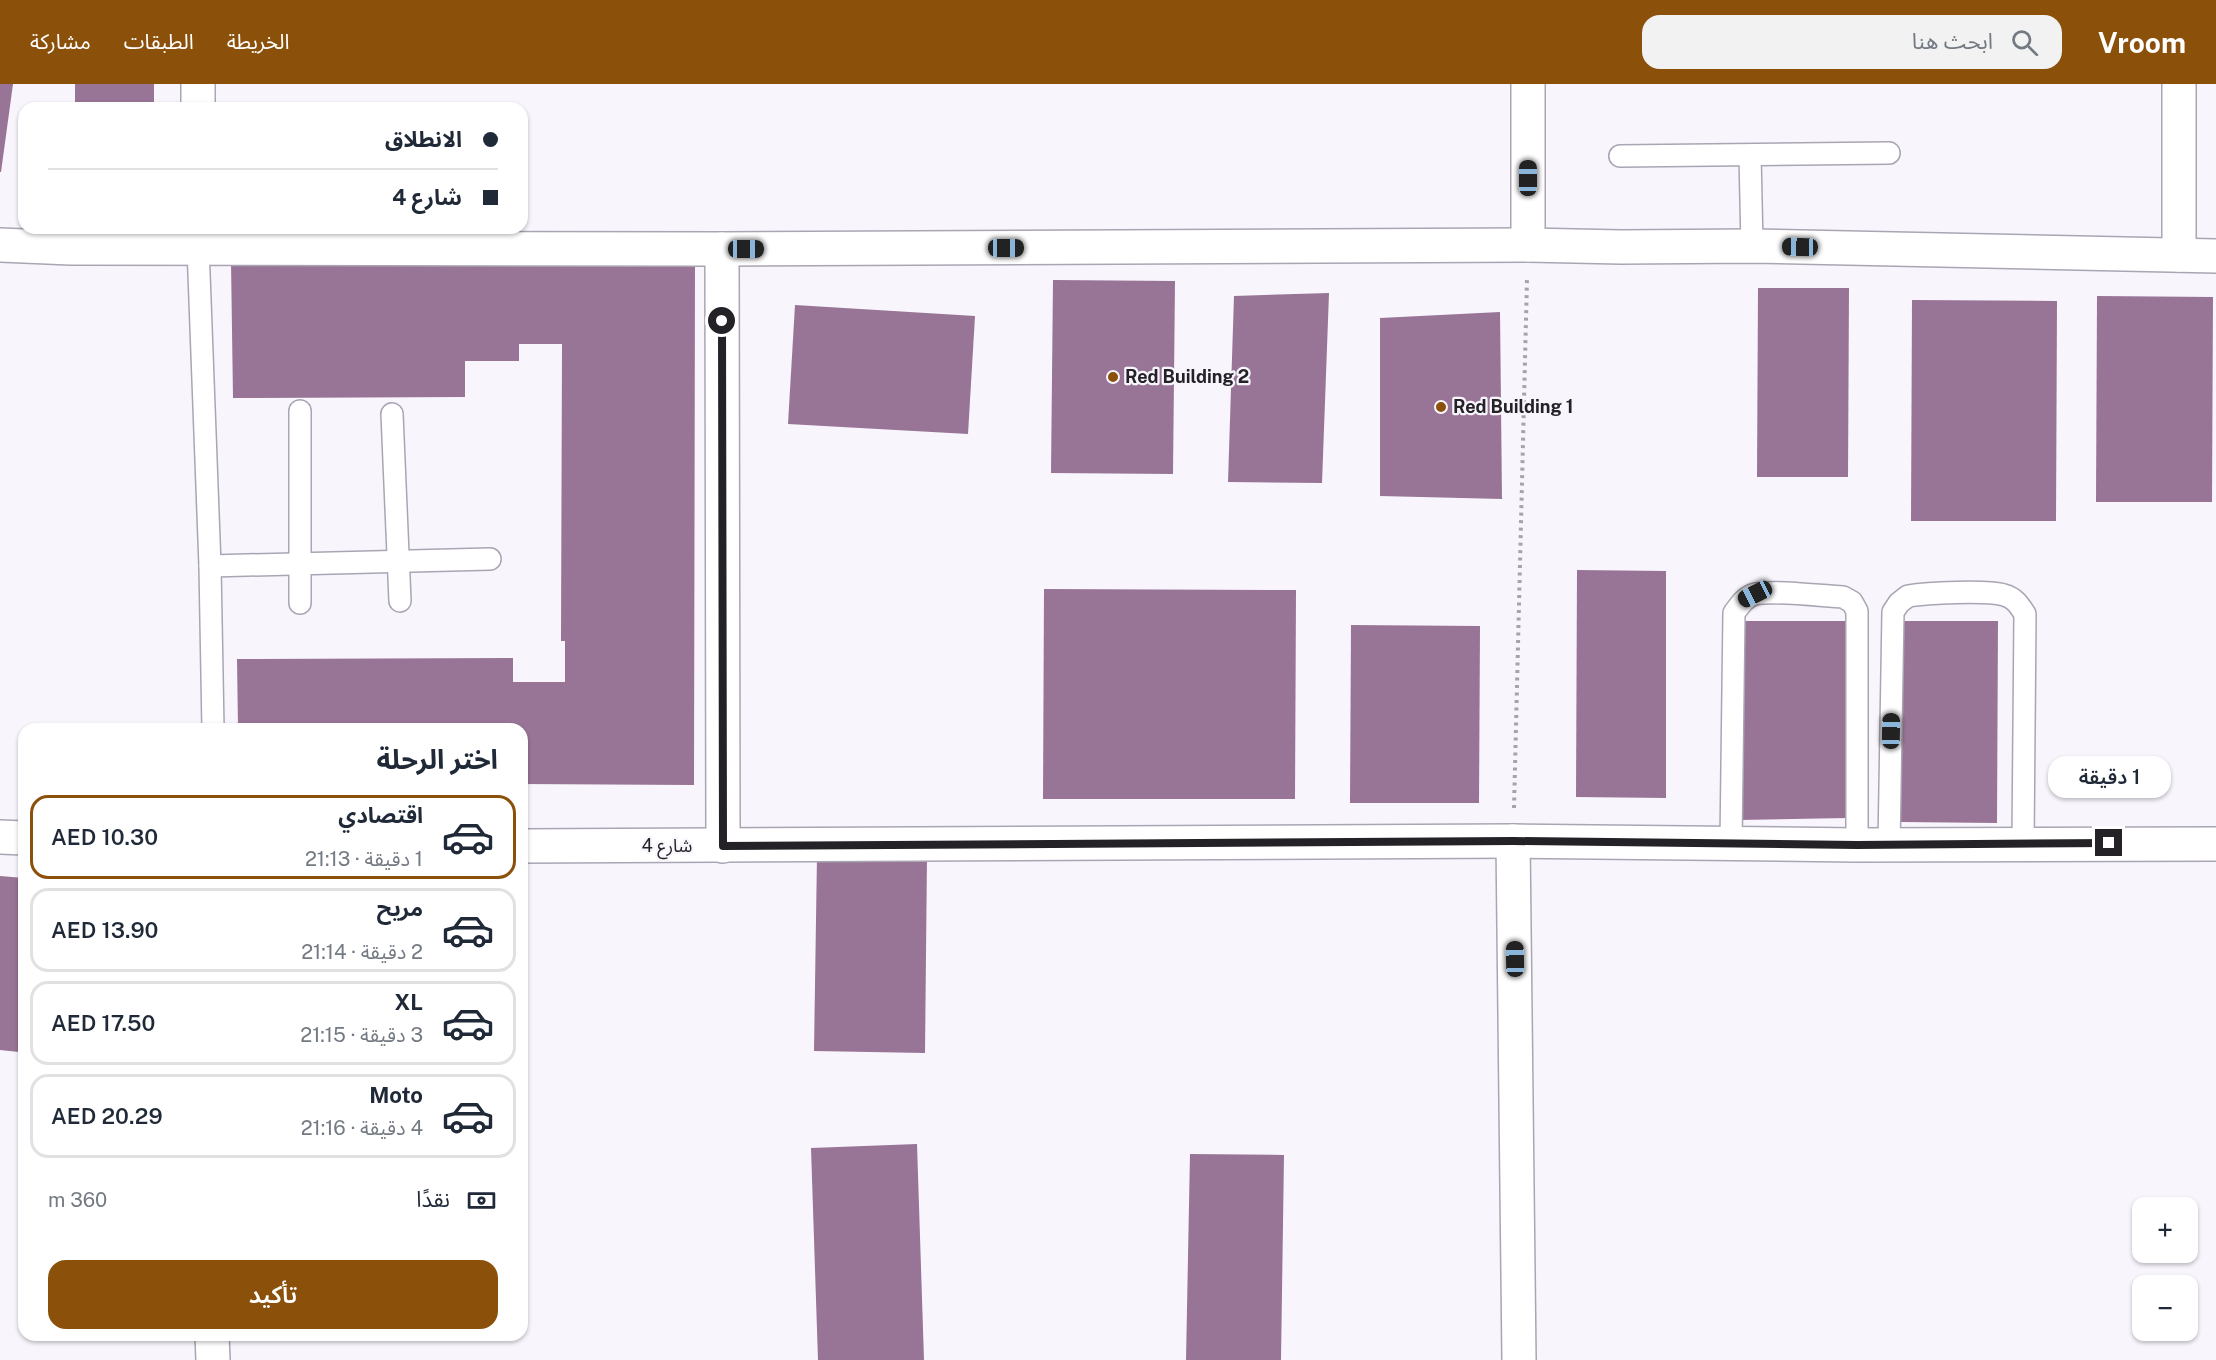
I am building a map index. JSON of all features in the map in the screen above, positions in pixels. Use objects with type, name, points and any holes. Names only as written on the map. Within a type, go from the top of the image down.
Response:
[{"type":"street","points":[[198,84],[198,102]]},
{"type":"street","points":[[1527,84],[1528,245]]},
{"type":"street","points":[[2179,84],[2179,255]]},
{"type":"street","points":[[0,245],[71,248],[198,238],[722,249],[1752,246],[2216,256]]},
{"type":"street","points":[[722,249],[723,846]]},
{"type":"street","points":[[0,837],[18,838]]},
{"type":"street","points":[[1514,841],[1519,1360]]},
{"type":"street","name":"شارع 4","points":[[528,846],[1514,841],[1873,845],[2216,844]]},
{"type":"street","points":[[212,1341],[213,1360]]},
{"type":"lane","points":[[1620,156],[1889,153]]},
{"type":"lane","points":[[1750,155],[1752,246]]},
{"type":"lane","points":[[198,238],[210,567],[213,723]]},
{"type":"lane","points":[[300,411],[300,603]]},
{"type":"lane","points":[[392,414],[400,601]]},
{"type":"lane","points":[[210,567],[490,559]]},
{"type":"lane","points":[[1731,843],[1734,613],[1742,601],[1755,594],[1770,593],[1843,597],[1852,602],[1857,611],[1873,845]]},
{"type":"lane","points":[[1873,845],[1893,612],[1908,596],[1990,594],[2005,595],[2017,602],[2025,614],[2023,843]]},
{"type":"path","points":[[1514,841],[1528,245]]},
{"type":"building","points":[[0,84],[13,84],[1,172],[0,172]]},
{"type":"building","points":[[75,84],[154,84],[154,102],[75,102]]},
{"type":"building","points":[[231,262],[695,263],[694,785],[528,784],[528,723],[238,723],[237,659],[513,658],[513,682],[565,682],[565,641],[561,641],[562,344],[519,344],[519,361],[465,361],[465,397],[233,398]]},
{"type":"building","name":"Red Building 2","points":[[1053,280],[1175,281],[1173,474],[1051,473]]},
{"type":"building","points":[[1758,288],[1849,288],[1848,477],[1757,477]]},
{"type":"building","points":[[1329,293],[1322,483],[1228,482],[1234,296]]},
{"type":"building","points":[[2097,296],[2213,297],[2212,502],[2096,502]]},
{"type":"building","points":[[1912,300],[2057,301],[2056,521],[1911,521]]},
{"type":"building","points":[[795,305],[975,316],[968,434],[788,424]]},
{"type":"building","name":"Red Building 1","points":[[1500,312],[1502,499],[1380,496],[1380,318]]},
{"type":"building","points":[[1577,570],[1666,571],[1666,798],[1576,797]]},
{"type":"building","points":[[1044,589],[1296,590],[1295,799],[1043,799]]},
{"type":"building","points":[[1740,621],[1848,621],[1848,818],[1740,820]]},
{"type":"building","points":[[1901,621],[1998,621],[1997,823],[1900,822]]},
{"type":"building","points":[[1351,625],[1480,626],[1479,803],[1350,803]]},
{"type":"building","points":[[817,855],[927,856],[925,1053],[814,1051]]},
{"type":"building","points":[[0,876],[18,878],[18,1052],[0,1050]]},
{"type":"building","points":[[917,1144],[924,1360],[818,1360],[811,1148]]},
{"type":"building","points":[[1190,1154],[1284,1155],[1281,1360],[1186,1360]]},
{"type":"place","name":"Red Building 2","points":[[1113,377]]},
{"type":"place","name":"Red Building 1","points":[[1441,407]]},
{"type":"route","points":[[722,321],[723,846],[1514,841],[1857,845],[2109,843]]}]
